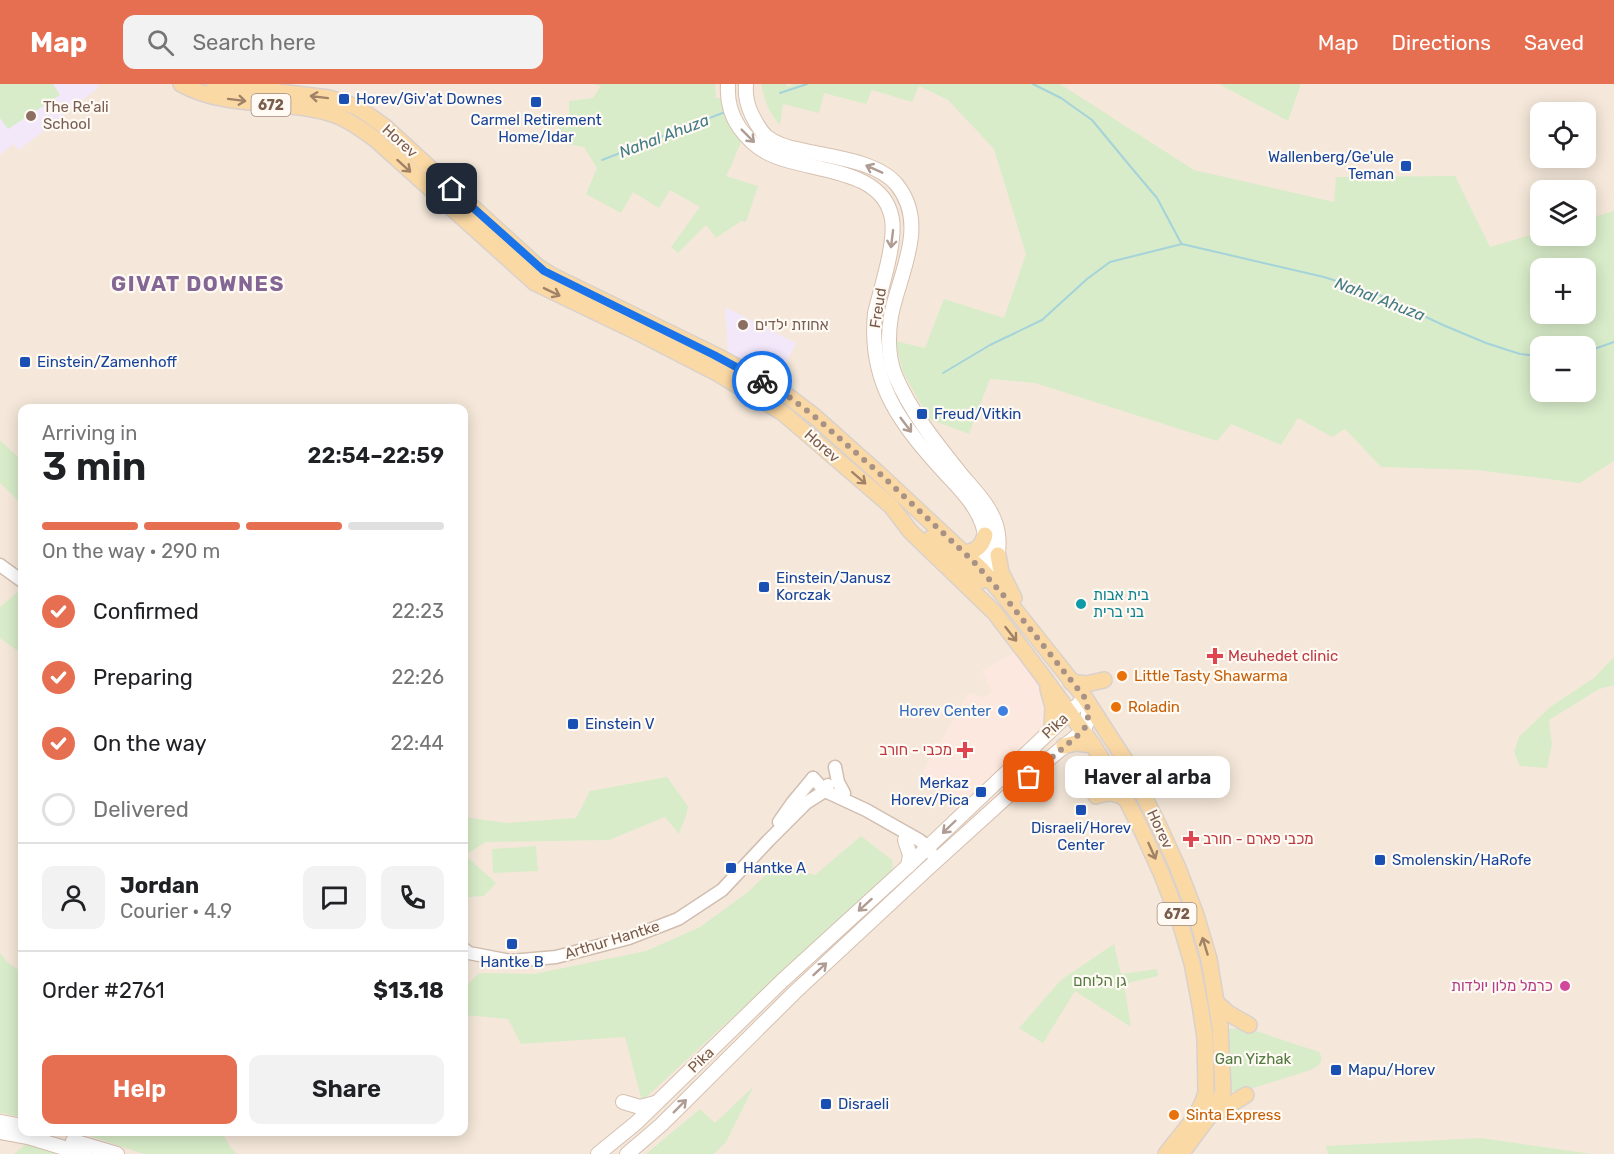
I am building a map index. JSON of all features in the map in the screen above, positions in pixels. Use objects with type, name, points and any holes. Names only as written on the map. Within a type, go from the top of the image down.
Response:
[{"type":"main road","name":"Horev","points":[[181,84],[210,97],[325,112],[346,120],[375,139],[535,284],[731,380],[783,413],[982,581],[1031,629],[1085,698],[1127,763],[1163,835],[1192,906],[1209,959],[1220,1026],[1223,1092],[1207,1119]]},
{"type":"main road","name":"Horev","points":[[214,84],[329,98],[360,109],[384,126],[538,267],[780,390],[846,444],[964,553],[982,581],[995,614],[1070,712],[1086,726],[1093,745],[1126,799],[1142,831],[1179,919],[1192,963],[1205,1037],[1206,1092],[1201,1106],[1166,1154]]},
{"type":"main road","name":"Freud","points":[[728,84],[728,101],[737,125],[749,139],[766,152],[859,179],[872,187],[889,207],[892,218],[892,240],[874,324],[875,348],[881,380],[893,407],[904,423],[974,506],[986,535],[982,581]]},
{"type":"main road","name":"Freud","points":[[746,84],[749,109],[768,138],[789,147],[863,164],[877,170],[888,176],[898,186],[905,198],[909,208],[911,232],[909,249],[891,314],[889,344],[894,373],[911,407],[986,505],[995,523],[999,537],[995,569],[982,581]]},
{"type":"main road","points":[[325,112],[340,122],[353,137]]},
{"type":"main road","points":[[964,553],[980,547],[986,535]]},
{"type":"main road","points":[[998,555],[1003,578],[1031,629]]},
{"type":"main road","points":[[1042,675],[1052,701],[1052,728]]},
{"type":"main road","points":[[1071,682],[1086,684],[1104,680]]},
{"type":"main road","name":"Pika","points":[[598,1154],[636,1123],[782,981],[908,866],[1085,698],[1089,712],[1086,726],[795,992],[660,1125],[627,1154]]},
{"type":"main road","points":[[1086,726],[1127,763]]},
{"type":"main road","points":[[1064,746],[1076,743],[1093,745]]},
{"type":"main road","points":[[1096,796],[1110,793],[1126,799]]},
{"type":"main road","points":[[905,840],[910,855],[908,866]]},
{"type":"main road","points":[[1217,1003],[1228,1013],[1249,1025]]},
{"type":"main road","points":[[1207,1119],[1246,1095]]},
{"type":"main road","points":[[623,1102],[640,1107],[657,1102]]},
{"type":"main road","name":"672","points":[[1181,1154],[1207,1119]]},
{"type":"main road","points":[[0,1122],[18,1125]]},
{"type":"main road","points":[[0,1132],[18,1135]]},
{"type":"main road","points":[[22,1136],[84,1154]]},
{"type":"main road","points":[[57,1136],[117,1154]]},
{"type":"street","points":[[0,565],[18,578]]},
{"type":"street","points":[[835,767],[838,782],[844,793]]},
{"type":"street","name":"Arthur Hantke","points":[[468,952],[511,961],[556,957],[629,938],[678,920],[722,890],[806,803],[827,788],[813,778],[792,802],[768,841]]},
{"type":"street","points":[[827,788],[919,840],[936,861]]},
{"type":"street","points":[[827,788],[844,793],[866,810]]},
{"type":"street","points":[[894,827],[905,840],[925,850]]},
{"type":"shaded area","points":[[0,84],[1614,84],[1614,1154],[0,1154]]},
{"type":"shaded area","name":"The Re'ali School","points":[[0,84],[97,84],[99,87],[19,150],[13,144],[0,155]]},
{"type":"shaded area","name":"אחוזת ילדים","points":[[725,307],[796,343],[778,380],[728,351]]},
{"type":"shaded area","name":"Horev Center","points":[[1018,651],[1046,702],[1047,712],[1044,723],[962,808],[923,772],[969,693],[984,698],[992,692],[982,671]]},
{"type":"green space","points":[[0,84],[53,84],[60,95],[8,129],[0,118]]},
{"type":"green space","points":[[593,84],[715,84],[716,98],[725,98],[743,137],[726,176],[758,186],[746,222],[741,221],[716,238],[706,225],[678,253],[671,247],[700,207],[670,190],[659,208],[633,192],[621,213],[586,194],[597,168],[584,147],[561,143],[559,126],[569,116],[569,101],[593,98],[601,86]]},
{"type":"green space","points":[[761,84],[786,84],[788,87],[793,84],[1060,84],[1194,170],[1334,202],[1336,177],[1455,176],[1490,247],[1530,235],[1530,246],[1596,246],[1596,216],[1614,211],[1614,461],[1580,483],[1477,470],[1381,467],[1345,429],[1332,437],[1298,418],[1281,445],[1231,424],[1217,441],[1035,383],[990,379],[969,434],[929,419],[903,372],[895,341],[925,348],[944,299],[1004,318],[1026,254],[994,149],[948,100],[919,86],[912,102],[872,90],[866,104],[824,93],[819,113],[783,104],[780,125],[766,101]]},
{"type":"green space","points":[[1219,84],[1301,84],[1288,121]]},
{"type":"green space","points":[[0,440],[18,457],[18,500],[0,483]]},
{"type":"green space","points":[[18,592],[18,651],[0,638],[0,607]]},
{"type":"green space","points":[[1614,657],[1614,685],[1599,689],[1549,720],[1552,744],[1547,768],[1520,766],[1514,752],[1519,737],[1550,707],[1594,678]]},
{"type":"green space","points":[[667,777],[688,806],[686,816],[679,834],[665,817],[609,840],[486,842],[468,853],[468,818],[506,823],[576,818],[590,791]]},
{"type":"green space","points":[[861,836],[892,860],[893,866],[891,871],[642,1101],[625,1037],[521,1044],[508,1019],[468,1015],[468,984],[479,973],[534,974],[646,951],[700,927],[748,892],[777,864],[815,875]]},
{"type":"green space","points":[[536,846],[538,871],[493,873],[492,849]]},
{"type":"green space","points":[[468,858],[496,883],[484,896],[468,897]]},
{"type":"green space","name":"גן הלוחם","points":[[1114,944],[1121,974],[1157,969],[1158,976],[1124,984],[1131,1027],[1075,991],[1043,1043],[1019,1028],[1061,980]]},
{"type":"green space","points":[[0,953],[8,963],[18,969],[18,1116],[0,1113]]},
{"type":"green space","name":"Gan Yizhak","points":[[1241,1028],[1319,1052],[1321,1061],[1311,1070],[1243,1091],[1232,1091],[1226,1088],[1226,1029]]},
{"type":"green space","points":[[754,1086],[726,1142],[714,1154],[646,1154],[700,1109],[715,1123]]},
{"type":"green space","points":[[90,1136],[224,1136],[237,1154],[144,1154]]},
{"type":"green space","points":[[1481,1138],[1592,1154],[1328,1154],[1326,1146]]},
{"type":"green space","points":[[26,1144],[60,1154],[14,1154]]},
{"type":"waterway","name":"Nahal Ahuza","points":[[780,93],[807,84]]},
{"type":"waterway","name":"Nahal Ahuza","points":[[1033,84],[1061,98],[1092,120],[1157,198],[1181,243]]},
{"type":"waterway","name":"Nahal Ahuza","points":[[602,160],[725,112]]},
{"type":"waterway","name":"Nahal Ahuza","points":[[943,373],[990,345],[1042,320],[1087,279],[1110,262],[1182,244],[1324,277],[1377,294],[1486,343],[1530,355]]},
{"type":"waterway","name":"Nahal Ahuza","points":[[1596,348],[1614,342]]},
{"type":"way so far","points":[[762,381],[780,390],[814,416],[973,561],[1031,629],[1085,698],[1089,716],[1083,731],[1029,777]]},
{"type":"place","name":"Horev/Giv'at Downes","points":[[344,99]]},
{"type":"place","name":"Carmel Retirement Home/Idar","points":[[536,102]]},
{"type":"place","name":"The Re'ali School","points":[[31,116]]},
{"type":"place","name":"Wallenberg/Ge'ule Teman","points":[[1406,166]]},
{"type":"place","name":"אחוזת ילדים","points":[[743,325]]},
{"type":"place","name":"Einstein/Zamenhoff","points":[[25,362]]},
{"type":"place","name":"Freud/Vitkin","points":[[922,414]]},
{"type":"place","name":"Einstein/Janusz Korczak","points":[[764,587]]},
{"type":"place","name":"בית אבות בני ברית","points":[[1081,604]]},
{"type":"place","name":"Meuhedet clinic","points":[[1215,656]]},
{"type":"place","name":"Little Tasty Shawarma","points":[[1122,676]]},
{"type":"place","name":"Roladin","points":[[1116,707]]},
{"type":"place","name":"Horev Center","points":[[1003,711]]},
{"type":"place","name":"Einstein V","points":[[573,724]]},
{"type":"place","name":"מכבי - חורב","points":[[965,750]]},
{"type":"place","name":"Haver al arba","points":[[1029,777]]},
{"type":"place","name":"Merkaz Horev/Pica","points":[[981,792]]},
{"type":"place","name":"Disraeli/Horev Center","points":[[1081,810]]},
{"type":"place","name":"מכבי פארם - חורב","points":[[1191,839]]},
{"type":"place","name":"Smolenskin/HaRofe","points":[[1380,860]]},
{"type":"place","name":"Hantke A","points":[[731,868]]},
{"type":"place","name":"Hantke B","points":[[512,944]]},
{"type":"place","name":"כרמל מלון יולדות","points":[[1565,986]]},
{"type":"place","name":"Mapu/Horev","points":[[1336,1070]]},
{"type":"place","name":"Disraeli","points":[[826,1104]]},
{"type":"place","name":"Sinta Express","points":[[1174,1115]]},
{"type":"district","name":"GIVAT DOWNES","points":[[198,283]]},
{"type":"route","points":[[452,189],[544,271],[762,381]]}]
